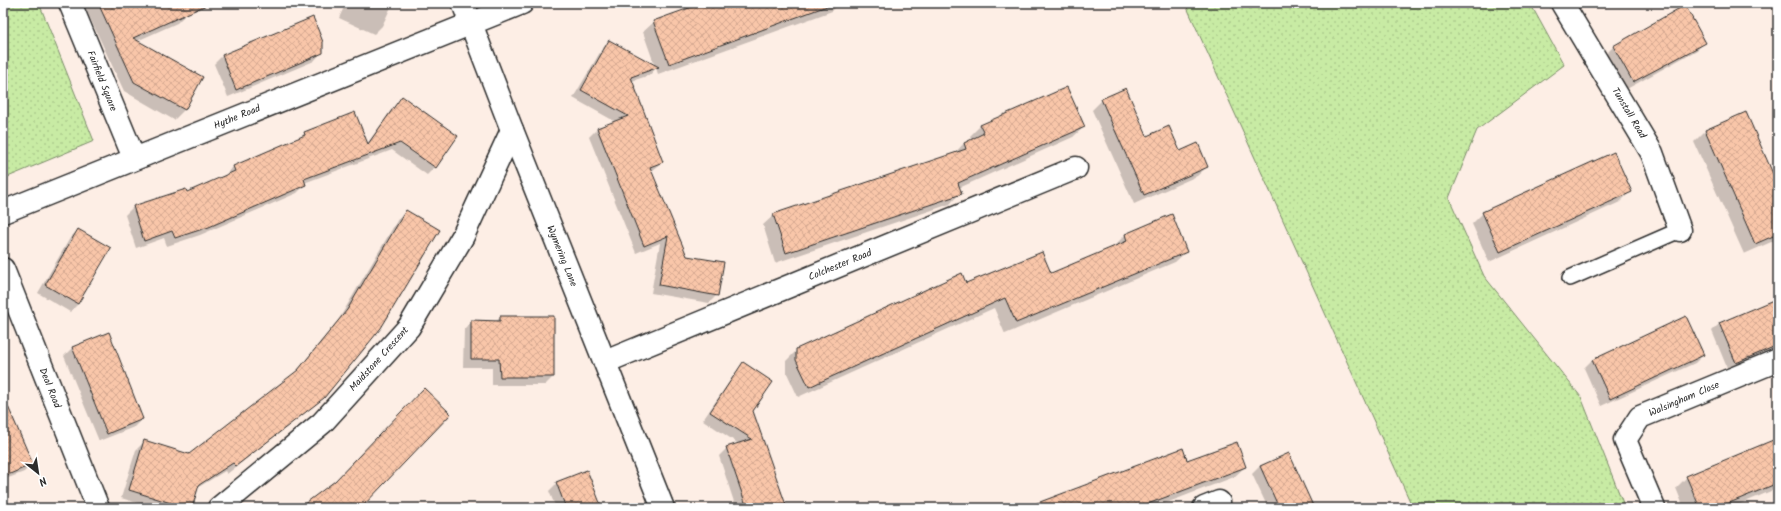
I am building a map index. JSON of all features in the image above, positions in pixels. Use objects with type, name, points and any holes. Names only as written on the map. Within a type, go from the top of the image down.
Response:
[{"type":"street","name":"Fairfield Square","points":[[70,3],[134,158]]},
{"type":"street","name":"Wymering Lane","points":[[463,3],[512,130],[663,508]]},
{"type":"street","name":"Hythe Road","points":[[3,212],[522,3]]},
{"type":"street","name":"Tunstall Road","points":[[1563,3],[1652,153],[1680,230]]},
{"type":"street","name":"Maidstone Crescent","points":[[219,508],[322,423],[409,327],[463,236],[512,130]]},
{"type":"street","name":"Colchester Road","points":[[604,362],[1076,168]]},
{"type":"street","name":"Deal Road","points":[[3,269],[98,508]]},
{"type":"street","name":"Walsingham Close","points":[[1654,508],[1625,440],[1640,417],[1778,360]]},
{"type":"lane","points":[[1570,278],[1680,230]]},
{"type":"green space","points":[[3,3],[39,3],[94,141],[3,179]]},
{"type":"green space","points":[[1185,3],[1530,3],[1564,65],[1477,130],[1449,198],[1484,276],[1581,397],[1625,508],[1413,508]]},
{"type":"building","points":[[98,3],[211,3],[133,38],[203,77],[185,110],[134,82]]},
{"type":"building","points":[[703,3],[826,3],[827,6],[669,64],[653,21]]},
{"type":"building","points":[[1685,5],[1706,43],[1633,82],[1613,46]]},
{"type":"building","points":[[313,17],[323,42],[323,53],[236,90],[222,55]]},
{"type":"building","points":[[609,40],[659,67],[631,77],[663,162],[650,167],[687,256],[724,262],[718,296],[659,285],[668,236],[644,246],[597,128],[628,116],[581,90]]},
{"type":"building","points":[[1067,87],[1085,127],[958,183],[962,194],[786,253],[773,214],[966,149],[964,143],[984,133],[980,125]]},
{"type":"building","points":[[1126,88],[1147,136],[1169,126],[1180,151],[1198,143],[1208,167],[1144,195],[1101,99]]},
{"type":"building","points":[[402,96],[458,136],[436,168],[400,143],[304,179],[306,185],[209,227],[175,238],[172,231],[144,241],[133,206],[186,189],[187,192],[235,171],[233,166],[305,135],[304,132],[355,112],[368,144]]},
{"type":"building","points":[[1746,112],[1778,185],[1778,234],[1755,244],[1705,130]]},
{"type":"building","points":[[1614,152],[1632,192],[1500,252],[1482,212]]},
{"type":"building","points":[[406,210],[440,230],[381,328],[324,398],[236,466],[233,463],[199,485],[192,508],[187,508],[129,490],[144,440],[189,454],[298,370],[347,310]]},
{"type":"building","points":[[1172,214],[1187,252],[1016,323],[1005,298],[809,387],[796,360],[796,349],[962,273],[966,283],[1042,252],[1051,273],[1127,241],[1125,234]]},
{"type":"building","points":[[78,229],[111,248],[78,304],[45,285]]},
{"type":"building","points":[[1778,298],[1778,345],[1736,363],[1719,323]]},
{"type":"building","points":[[500,316],[554,316],[554,377],[500,377],[499,359],[471,359],[471,320],[500,321]]},
{"type":"building","points":[[1686,316],[1704,355],[1610,399],[1592,360]]},
{"type":"building","points":[[109,332],[143,419],[107,434],[72,347]]},
{"type":"building","points":[[743,362],[773,382],[753,411],[787,508],[747,508],[726,447],[752,439],[710,412]]},
{"type":"building","points":[[424,388],[451,414],[361,508],[299,508],[335,481]]},
{"type":"building","points":[[3,395],[33,464],[3,477]]},
{"type":"building","points":[[1778,438],[1778,483],[1717,508],[1700,508],[1686,476]]},
{"type":"building","points":[[1237,442],[1246,467],[1137,508],[1032,508],[1032,505],[1183,448],[1187,460]]},
{"type":"building","points":[[1289,453],[1314,508],[1279,508],[1260,466]]},
{"type":"building","points":[[587,470],[602,508],[566,508],[556,482]]}]
